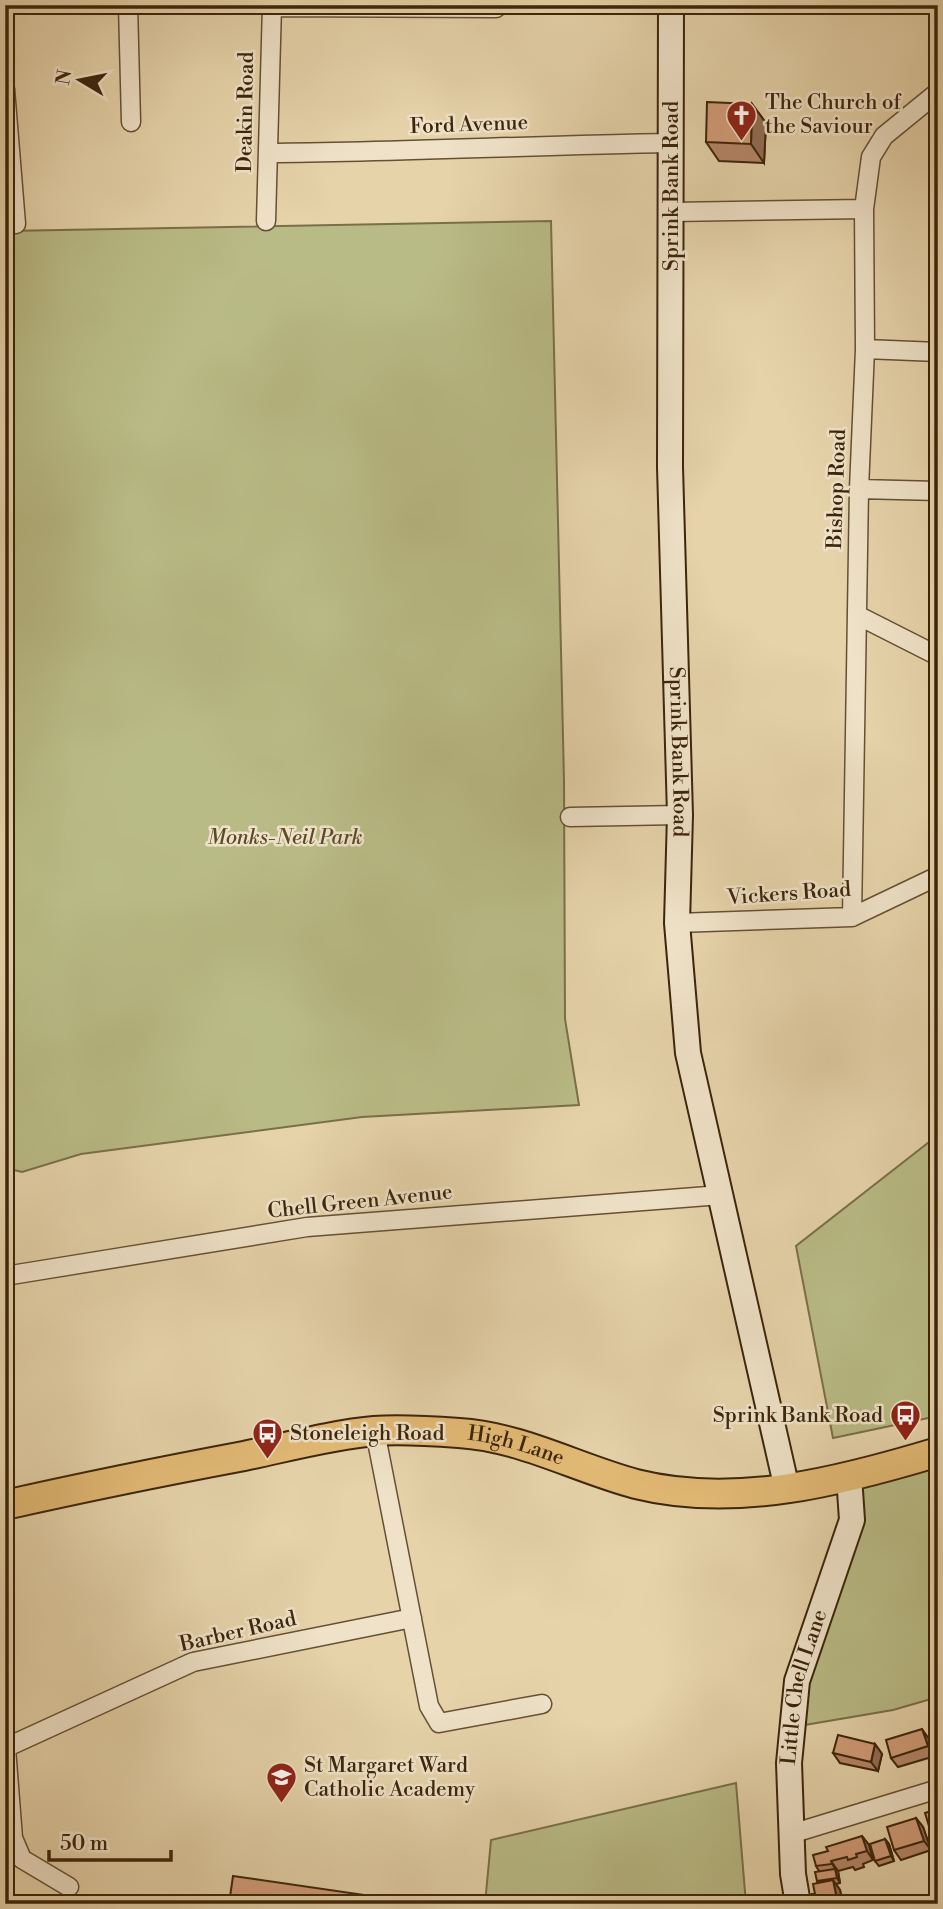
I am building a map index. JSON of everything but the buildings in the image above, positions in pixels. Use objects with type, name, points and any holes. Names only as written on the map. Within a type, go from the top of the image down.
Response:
[{"type":"main road","name":"High Lane","points":[[5,1505],[375,1431],[459,1433],[508,1440],[600,1473],[666,1490],[699,1493],[787,1489],[849,1476],[938,1452]]},
{"type":"street","points":[[128,5],[131,122]]},
{"type":"street","name":"Sprink Bank Road","points":[[671,5],[670,467],[680,815],[677,923],[688,1053],[787,1489]]},
{"type":"street","points":[[272,6],[496,8]]},
{"type":"street","name":"Deakin Road","points":[[266,221],[272,6]]},
{"type":"street","points":[[5,89],[16,223]]},
{"type":"street","name":"Bishop Road","points":[[852,917],[859,489],[865,349],[864,209],[872,157],[884,136],[938,92]]},
{"type":"street","name":"Ford Avenue","points":[[268,153],[672,143]]},
{"type":"street","points":[[672,212],[864,209]]},
{"type":"street","points":[[865,349],[938,352]]},
{"type":"street","points":[[859,489],[938,491]]},
{"type":"street","points":[[857,615],[938,656]]},
{"type":"street","points":[[570,817],[680,815]]},
{"type":"street","name":"Vickers Road","points":[[677,923],[852,917],[938,876]]},
{"type":"street","name":"Chell Green Avenue","points":[[5,1276],[307,1227],[721,1195]]},
{"type":"street","points":[[375,1431],[429,1706],[439,1723],[542,1704]]},
{"type":"street","name":"Little Chell Lane","points":[[798,1904],[793,1874],[789,1763],[797,1681],[852,1520],[849,1476]]},
{"type":"street","name":"Barber Road","points":[[6,1748],[193,1662],[412,1618]]},
{"type":"street","points":[[6,1748],[13,1838],[22,1859],[69,1887]]},
{"type":"street","points":[[791,1834],[938,1789]]},
{"type":"green space","name":"Monks-Neil Park","points":[[551,221],[564,780],[565,1019],[579,1105],[362,1117],[81,1154],[22,1172],[5,1168],[5,231]]},
{"type":"green space","points":[[938,1135],[938,1416],[833,1438],[796,1246]]},
{"type":"green space","points":[[938,1452],[938,1697],[893,1710],[793,1727],[827,1588],[849,1476]]},
{"type":"green space","points":[[736,1783],[746,1904],[485,1904],[491,1840]]},
{"type":"place","name":"The Church of the Saviour","points":[[742,142]]},
{"type":"place","name":"Sprink Bank Road","points":[[906,1443]]},
{"type":"place","name":"Stoneleigh Road","points":[[267,1461]]},
{"type":"place","name":"St Margaret Ward Catholic Academy","points":[[281,1805]]}]
